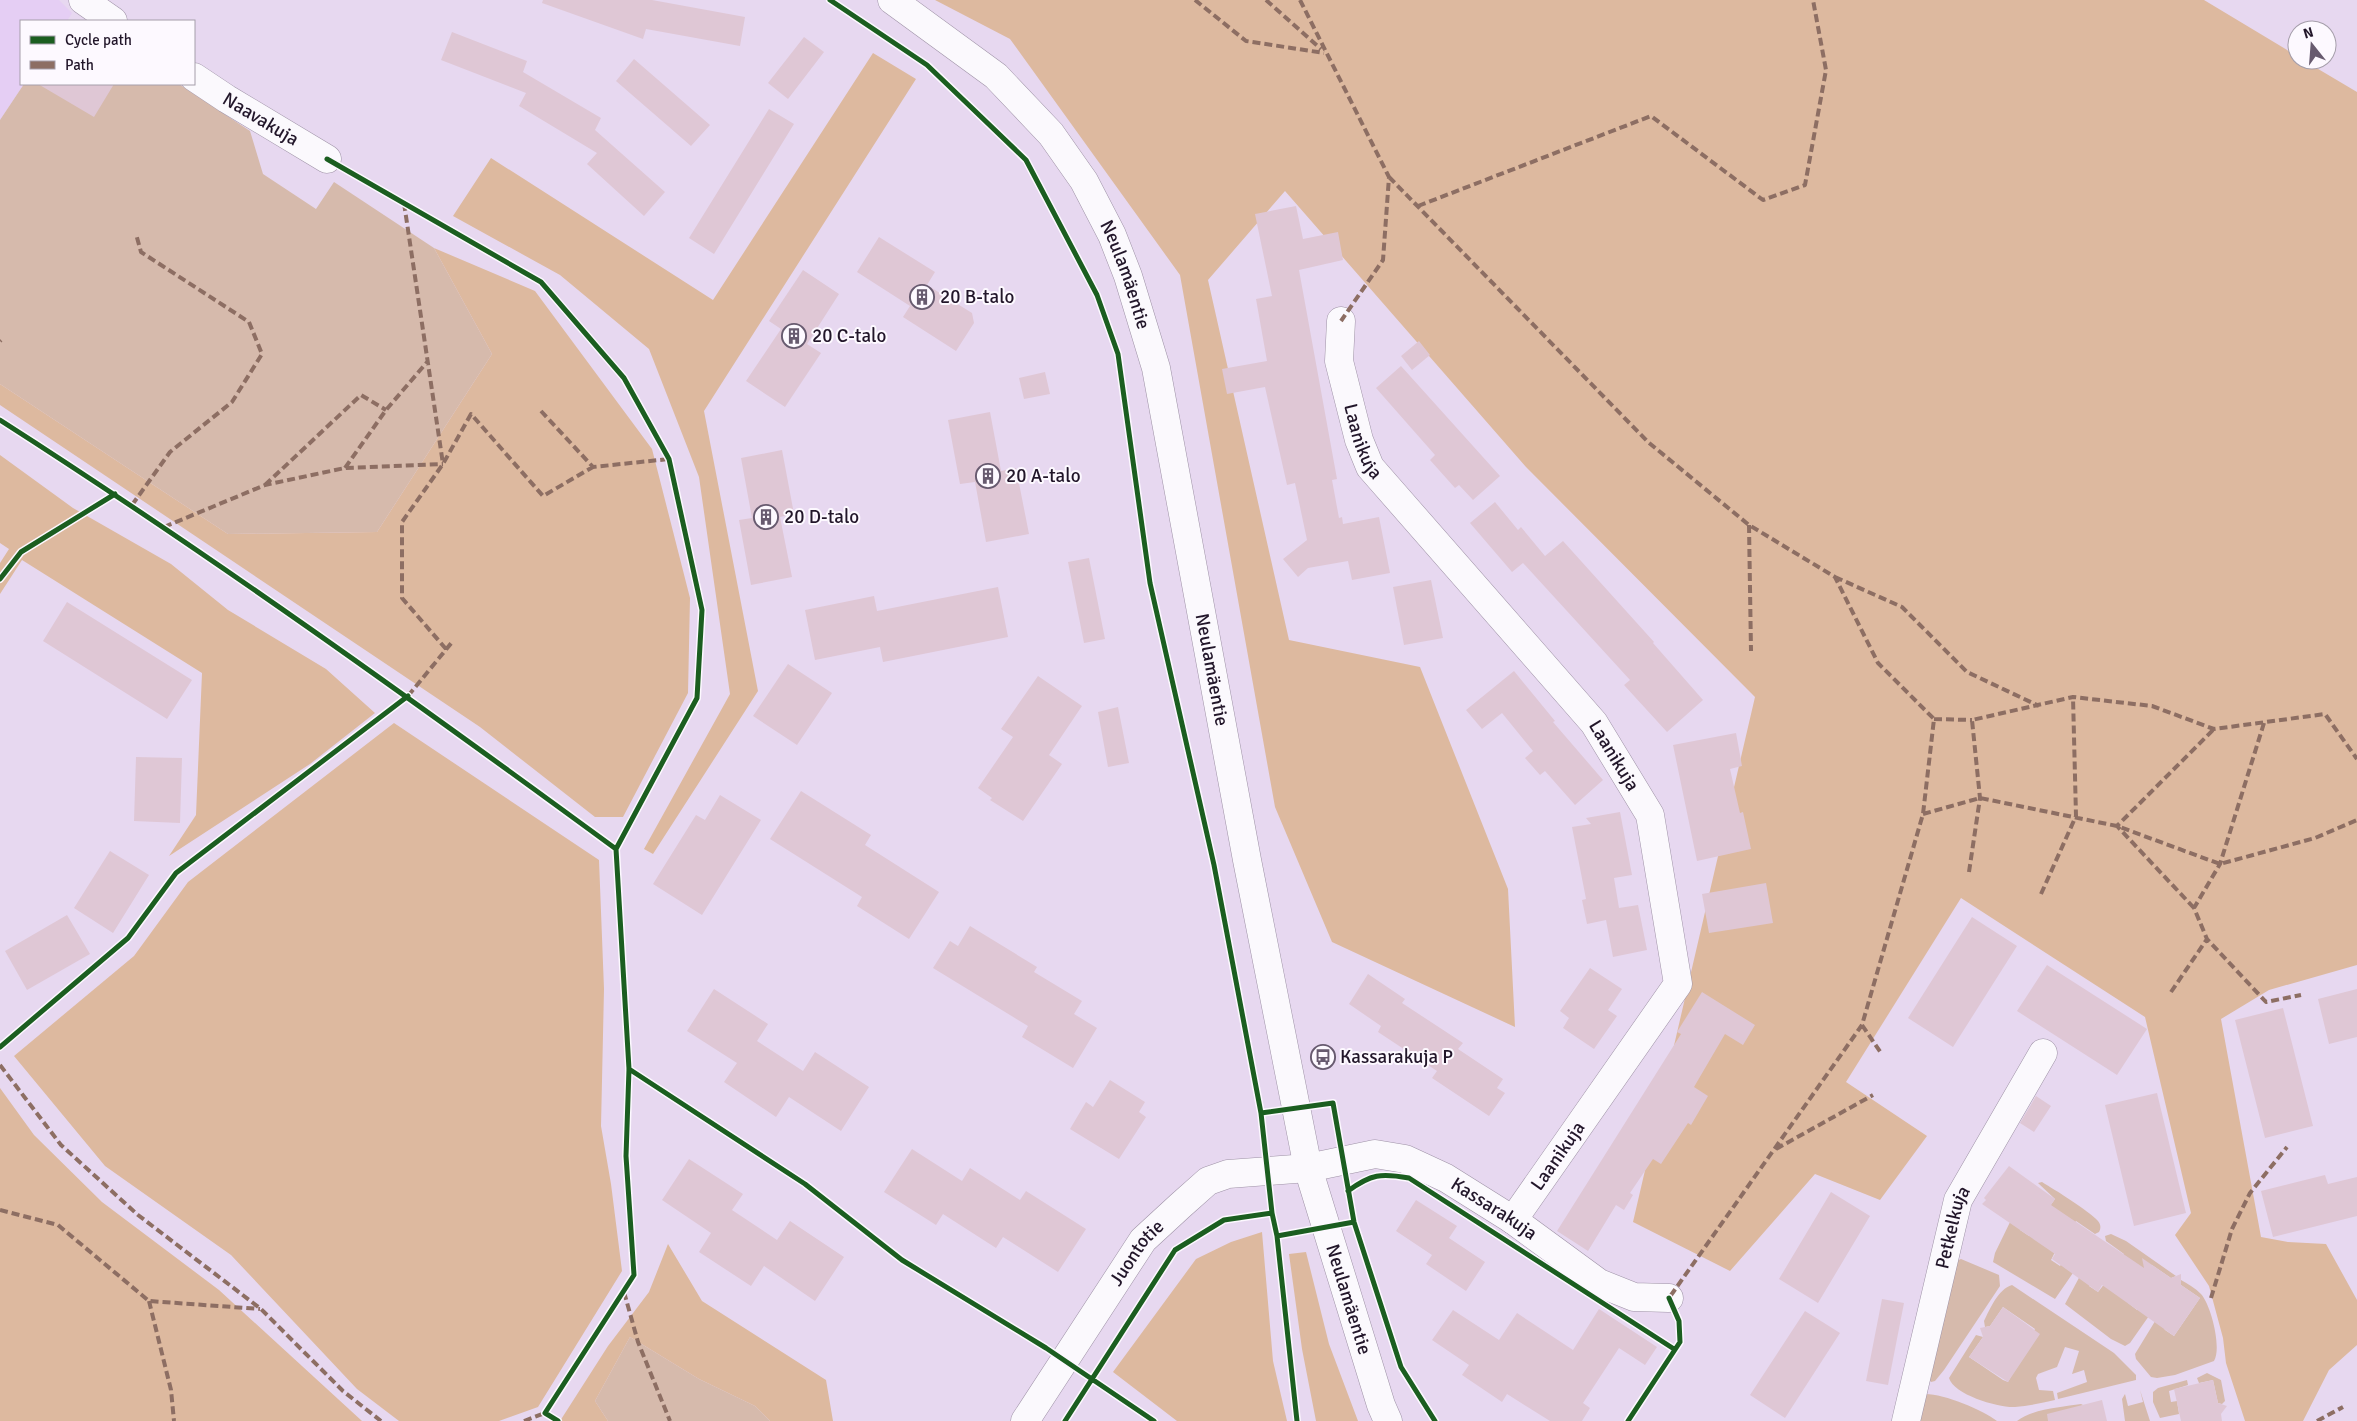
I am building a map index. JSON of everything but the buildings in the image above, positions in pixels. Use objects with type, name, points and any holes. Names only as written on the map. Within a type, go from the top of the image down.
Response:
[{"type":"street","points":[[83,0],[112,20]]},
{"type":"street","name":"Neulamäentie","points":[[892,0],[996,76],[1051,134],[1084,181],[1112,235],[1128,276],[1156,368],[1247,860],[1308,1168],[1381,1405],[1388,1421]]},
{"type":"street","name":"Naavakuja","points":[[195,78],[227,100],[328,159]]},
{"type":"street","name":"Laanikuja","points":[[1341,321],[1340,361],[1359,440],[1370,467],[1594,723],[1650,815],[1678,984],[1513,1220]]},
{"type":"street","name":"Petkelkuja","points":[[1906,1421],[1958,1200],[2043,1053]]},
{"type":"street","name":"Kassarakuja","points":[[1308,1168],[1375,1154],[1405,1159],[1446,1178],[1513,1220],[1599,1283],[1634,1297],[1669,1298]]},
{"type":"street","name":"Juontotie","points":[[1025,1421],[1143,1240],[1208,1180],[1228,1174],[1308,1168]]},
{"type":"shaded area","points":[[0,0],[59,0],[72,13],[68,20],[20,20],[20,85],[23,85],[0,120]]},
{"type":"shaded area","points":[[935,0],[2204,0],[2287,50],[2287,70],[2320,70],[2357,92],[2357,965],[2269,990],[2221,1019],[2261,1237],[2288,1242],[2326,1244],[2357,1300],[2357,1345],[2329,1370],[2303,1421],[2245,1421],[2226,1363],[2223,1338],[2209,1286],[2175,1235],[2191,1213],[2145,1017],[1961,898],[1846,1082],[1927,1136],[1880,1200],[1815,1174],[1730,1271],[1633,1222],[1755,697],[1526,467],[1285,191],[1208,280],[1289,640],[1420,667],[1508,889],[1515,1027],[1332,942],[1275,807],[1180,275],[1010,39]]},
{"type":"shaded area","points":[[873,53],[916,79],[704,411],[758,691],[653,854],[644,849],[730,694],[699,477],[649,349],[560,275],[453,216],[491,158],[713,300]]},
{"type":"shaded area","points":[[23,85],[181,85],[250,131],[263,174],[316,209],[334,182],[434,248],[492,354],[377,532],[228,534],[0,384],[0,120]]},
{"type":"shaded area","points":[[434,248],[535,291],[652,449],[690,598],[688,693],[623,817],[595,817],[480,727],[0,405],[0,384],[228,534],[377,532],[492,354]]},
{"type":"shaded area","points":[[0,455],[73,508],[171,564],[228,610],[326,669],[375,713],[310,764],[169,856],[196,815],[202,673],[22,560],[0,594],[0,563],[9,549],[0,543]]},
{"type":"shaded area","points":[[394,723],[599,860],[604,989],[601,1126],[611,1184],[622,1271],[538,1407],[499,1421],[399,1421],[357,1389],[231,1255],[105,1166],[14,1056],[134,956],[188,882]]},
{"type":"shaded area","points":[[0,1088],[34,1135],[102,1202],[219,1290],[362,1421],[0,1421]]},
{"type":"shaded area","points":[[2042,1182],[2087,1211],[2100,1224],[2099,1232],[2095,1234],[2076,1221],[2054,1254],[2051,1260],[2060,1266],[2063,1262],[2075,1270],[2055,1299],[1993,1262],[1995,1253],[2012,1218],[2023,1225],[2020,1230],[2029,1236],[2055,1199],[2038,1183]]},
{"type":"shaded area","points":[[1262,1232],[1273,1361],[1287,1421],[1177,1421],[1113,1372],[1196,1259],[1231,1242]]},
{"type":"shaded area","points":[[2111,1234],[2126,1241],[2176,1276],[2171,1278],[2152,1265],[2128,1303],[2137,1310],[2140,1306],[2151,1313],[2130,1343],[2125,1346],[2111,1339],[2065,1304],[2081,1274],[2092,1281],[2089,1286],[2098,1292],[2124,1254],[2106,1241],[2105,1236]]},
{"type":"shaded area","points":[[668,1244],[702,1301],[826,1380],[833,1421],[770,1421],[755,1406],[699,1379],[630,1337],[595,1401],[608,1421],[560,1421],[608,1346],[649,1292]]},
{"type":"shaded area","points":[[1306,1252],[1329,1344],[1358,1421],[1316,1421],[1302,1349],[1289,1254]]},
{"type":"shaded area","points":[[1961,1259],[1999,1275],[2000,1286],[1944,1370],[1935,1381],[1931,1382],[1928,1377],[1956,1261]]},
{"type":"shaded area","points":[[2181,1280],[2201,1294],[2205,1300],[2212,1317],[2216,1337],[2216,1355],[2214,1361],[2175,1375],[2151,1377],[2136,1359],[2135,1354],[2157,1318],[2165,1330],[2174,1336],[2200,1298],[2181,1285]]},
{"type":"shaded area","points":[[2012,1285],[2114,1353],[2136,1375],[2136,1380],[2058,1399],[2057,1393],[2087,1382],[2084,1370],[2072,1374],[2079,1351],[2065,1347],[2057,1367],[2038,1374],[2036,1378],[2039,1390],[2053,1391],[2055,1400],[2025,1406],[2008,1407],[1988,1403],[1959,1390],[1949,1378],[1976,1335],[1983,1337],[1969,1357],[2008,1382],[2035,1329],[2003,1307],[1990,1326],[1985,1327],[1984,1321],[1995,1300],[2007,1287]]},
{"type":"shaded area","points":[[630,1337],[699,1379],[755,1406],[770,1421],[608,1421],[595,1401]]},
{"type":"shaded area","points":[[2207,1373],[2221,1380],[2225,1401],[2222,1404],[2218,1403],[2213,1380],[2199,1383],[2197,1378]]},
{"type":"shaded area","points":[[2187,1380],[2188,1385],[2169,1391],[2171,1402],[2177,1401],[2179,1414],[2160,1418],[2153,1402],[2153,1392],[2158,1388]]},
{"type":"shaded area","points":[[2140,1390],[2150,1421],[2125,1421],[2122,1399],[2125,1394],[2128,1406],[2143,1402]]},
{"type":"shaded area","points":[[1924,1394],[1941,1396],[1962,1403],[1997,1421],[1918,1421]]},
{"type":"shaded area","points":[[2083,1405],[2059,1421],[2017,1421],[2039,1411]]},
{"type":"marked path","points":[[1195,0],[1246,41],[1324,53]]},
{"type":"marked path","points":[[1266,0],[1321,49]]},
{"type":"marked path","points":[[1300,0],[1389,177],[1383,260],[1341,321]]},
{"type":"marked path","points":[[1418,206],[1651,116],[1763,200],[1805,185],[1826,70],[1813,0]]},
{"type":"marked path","points":[[1389,177],[1648,442],[1749,525],[1835,577],[1878,663],[1934,719],[1923,814],[1862,1025],[1669,1298]]},
{"type":"marked path","points":[[404,203],[443,464]]},
{"type":"marked path","points":[[132,505],[170,452],[232,402],[262,354],[249,322],[141,252],[136,234]]},
{"type":"marked path","points":[[345,468],[386,410],[428,361]]},
{"type":"marked path","points":[[265,485],[361,395],[386,410]]},
{"type":"marked path","points":[[541,411],[593,467],[669,459]]},
{"type":"marked path","points":[[446,649],[402,598],[402,522],[443,464],[471,414],[543,496],[593,467]]},
{"type":"marked path","points":[[164,527],[265,485],[345,468],[443,464]]},
{"type":"marked path","points":[[1749,525],[1751,651]]},
{"type":"marked path","points":[[1835,577],[1902,607],[1967,672],[2039,706]]},
{"type":"marked path","points":[[408,696],[453,641]]},
{"type":"marked path","points":[[1969,872],[1980,798],[1972,720],[2073,697],[2152,706],[2214,729],[2325,714],[2357,759]]},
{"type":"marked path","points":[[2041,894],[2076,816],[2073,697]]},
{"type":"marked path","points":[[1934,719],[1972,720]]},
{"type":"marked path","points":[[2264,723],[2220,864],[2194,908],[2207,939],[2266,1002],[2301,995]]},
{"type":"marked path","points":[[2194,908],[2117,826],[2214,729]]},
{"type":"marked path","points":[[1923,814],[1980,798],[2117,826],[2220,864],[2315,838],[2357,820]]},
{"type":"marked path","points":[[2171,992],[2207,939]]},
{"type":"marked path","points":[[1862,1025],[1881,1053]]},
{"type":"marked path","points":[[0,1065],[61,1145],[138,1215],[261,1309],[343,1391],[381,1421]]},
{"type":"marked path","points":[[1776,1149],[1873,1095]]},
{"type":"marked path","points":[[2211,1298],[2232,1229],[2250,1193],[2287,1147]]},
{"type":"marked path","points":[[0,1210],[58,1225],[149,1301],[260,1309]]},
{"type":"marked path","points":[[624,1292],[638,1342],[670,1421]]},
{"type":"marked path","points":[[149,1301],[171,1390],[174,1421]]},
{"type":"marked path","points":[[2317,1421],[2343,1407]]},
{"type":"marked path","points":[[524,1421],[545,1413]]},
{"type":"cycle path","points":[[830,0],[927,65],[1026,160],[1097,295],[1118,354],[1150,583],[1214,865],[1261,1113],[1272,1213],[1277,1236],[1297,1421]]},
{"type":"cycle path","points":[[327,159],[541,282],[624,378],[669,459],[702,610],[697,698],[616,849],[629,1069],[626,1156],[634,1275],[545,1413],[558,1421]]},
{"type":"cycle path","points":[[0,420],[234,576],[616,849]]},
{"type":"cycle path","points":[[0,579],[21,552],[115,494]]},
{"type":"cycle path","points":[[0,1047],[128,938],[176,873],[408,696]]},
{"type":"cycle path","points":[[629,1069],[805,1184],[902,1260],[1046,1348],[1154,1421]]},
{"type":"cycle path","points":[[1261,1113],[1333,1103],[1354,1222],[1401,1367],[1435,1421]]},
{"type":"cycle path","points":[[1348,1191],[1363,1181],[1377,1176],[1409,1178],[1674,1349]]},
{"type":"cycle path","points":[[1065,1421],[1175,1250],[1224,1220],[1272,1213]]},
{"type":"cycle path","points":[[1277,1236],[1354,1222]]},
{"type":"cycle path","points":[[1628,1421],[1680,1342],[1679,1321],[1669,1298]]},
{"type":"place","name":"20 B-talo","points":[[922,297]]},
{"type":"place","name":"20 C-talo","points":[[794,336]]},
{"type":"place","name":"20 A-talo","points":[[988,476]]},
{"type":"place","name":"20 D-talo","points":[[766,517]]},
{"type":"place","name":"Kassarakuja P","points":[[1323,1057]]}]
